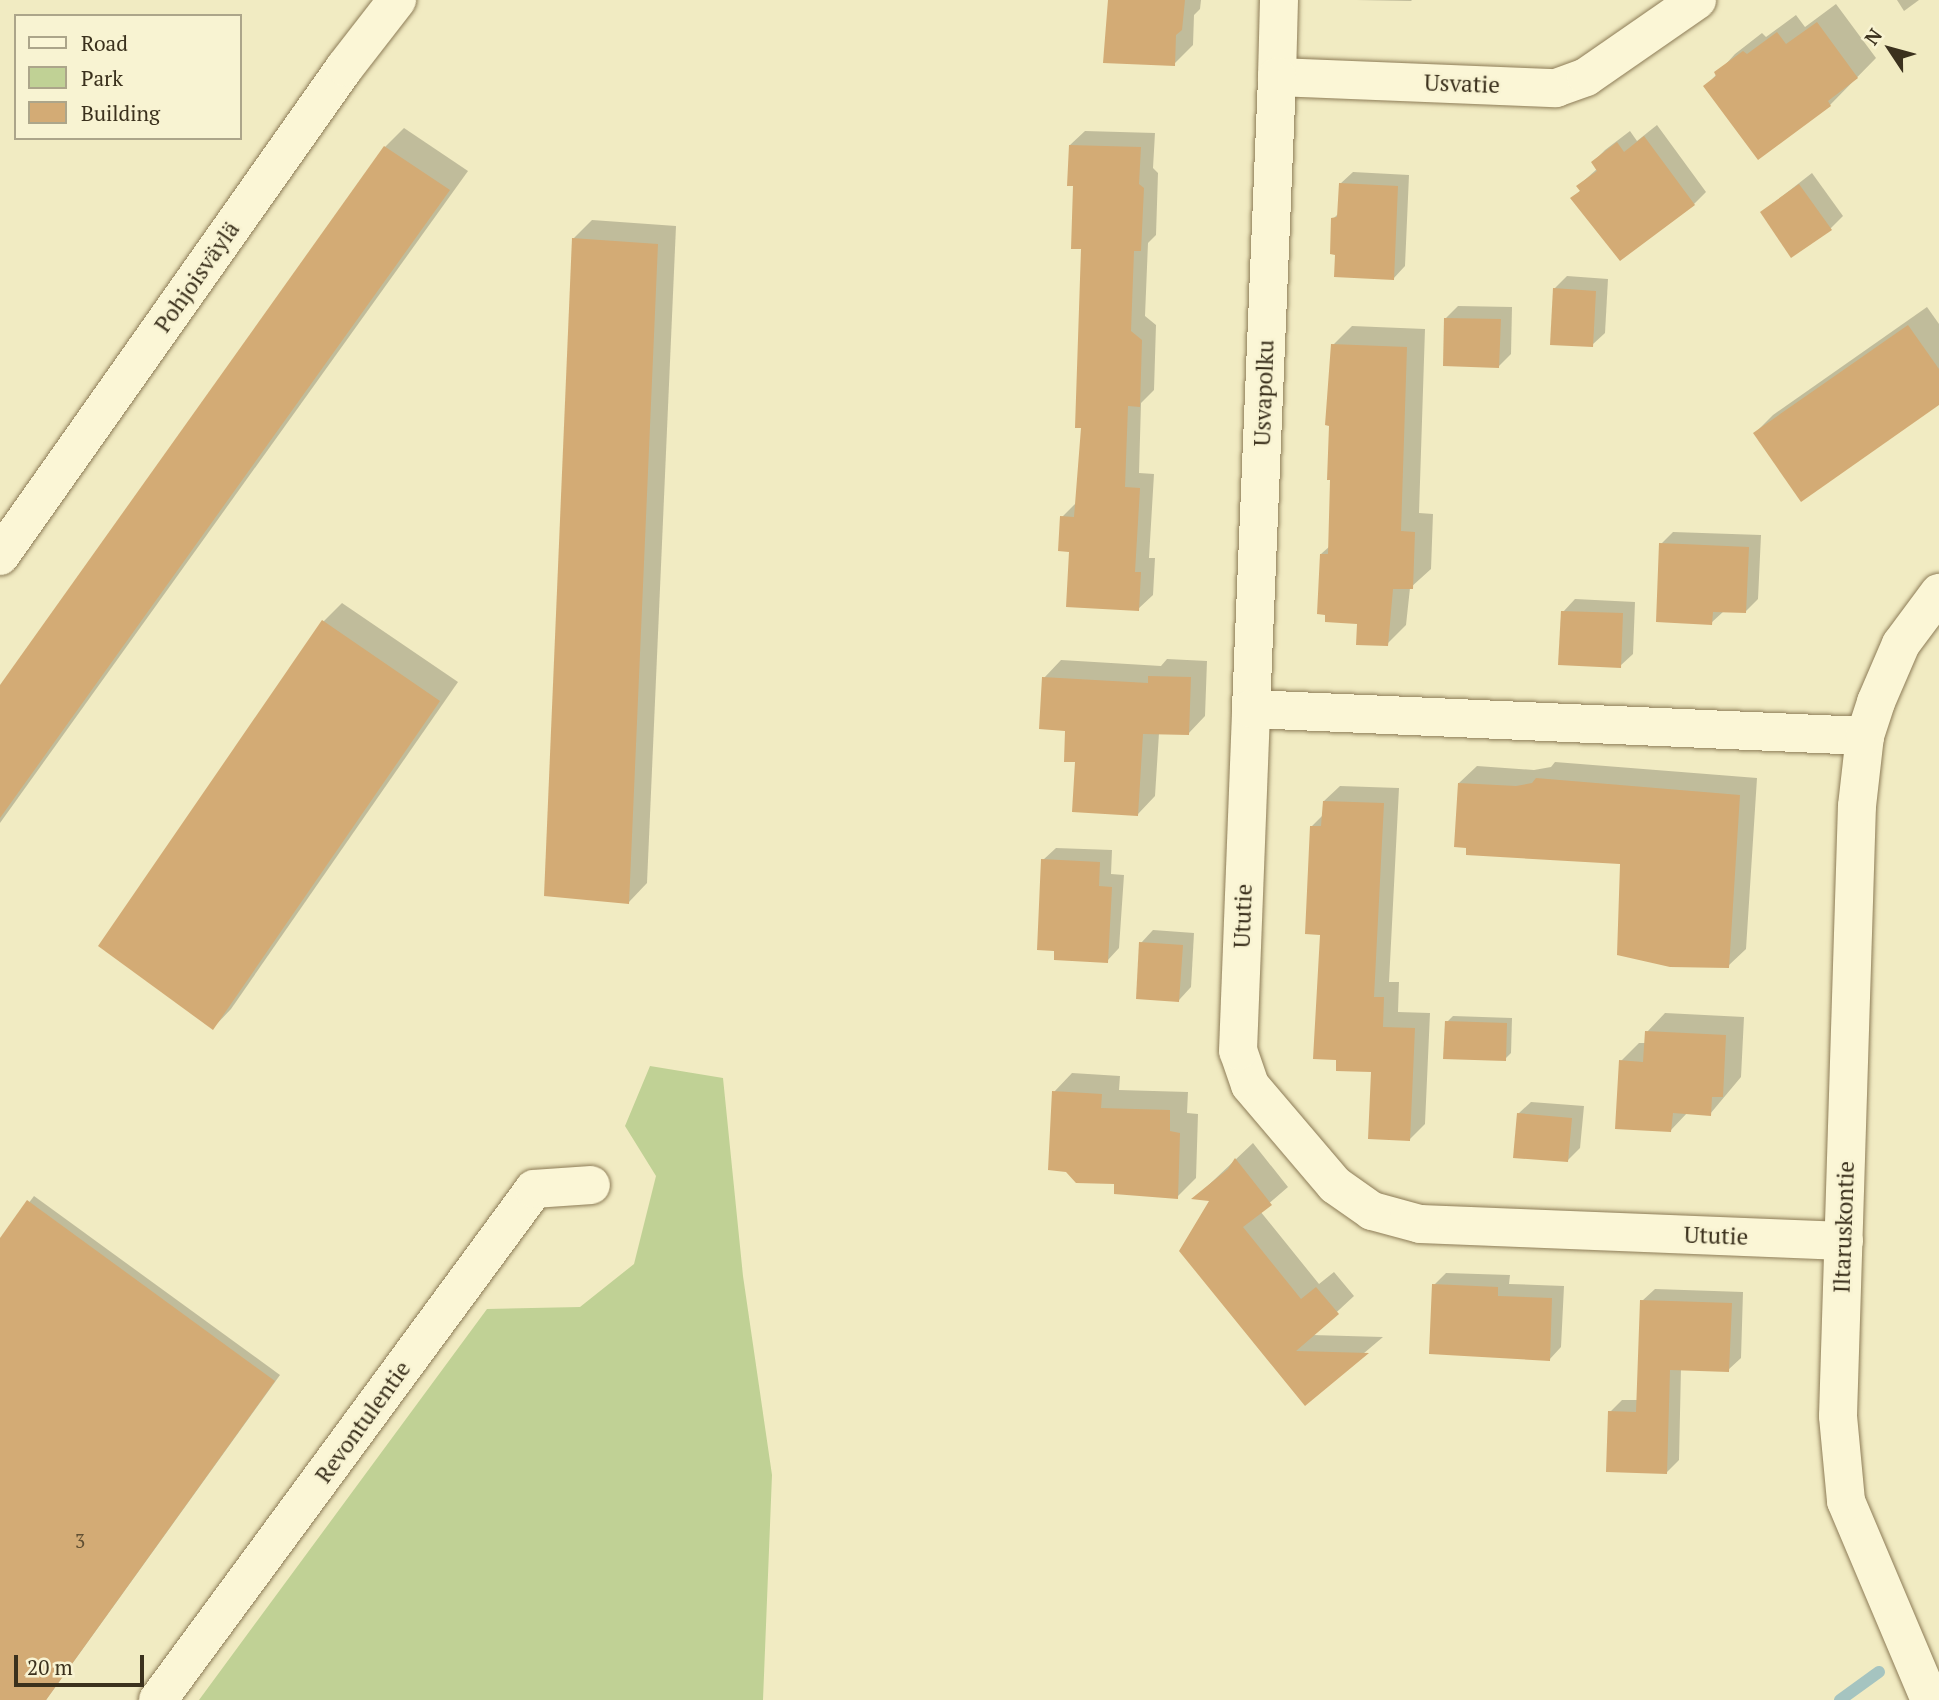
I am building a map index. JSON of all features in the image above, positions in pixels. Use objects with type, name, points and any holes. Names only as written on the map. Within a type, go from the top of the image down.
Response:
[{"type":"street","name":"Pohjoisväylä","points":[[0,556],[345,68],[397,0]]},
{"type":"street","points":[[1277,77],[1279,0]]},
{"type":"street","name":"Usvatie","points":[[1277,77],[1556,88],[1587,78],[1697,0]]},
{"type":"street","name":"Usvapolku","points":[[1251,709],[1277,77]]},
{"type":"street","name":"Iltaruskontie","points":[[1930,1700],[1846,1501],[1838,1416],[1857,806],[1865,736],[1875,702],[1901,644],[1939,593]]},
{"type":"street","points":[[1251,709],[1865,736]]},
{"type":"street","name":"Ututie","points":[[1251,709],[1238,1051],[1250,1085],[1335,1185],[1372,1211],[1420,1224],[1844,1241]]},
{"type":"street","name":"Revontulentie","points":[[158,1700],[534,1189],[591,1185]]},
{"type":"green space","points":[[650,1066],[723,1078],[743,1276],[772,1475],[763,1700],[199,1700],[487,1309],[580,1307],[634,1264],[656,1176],[625,1126]]},
{"type":"building","points":[[1108,0],[1185,0],[1182,30],[1176,35],[1175,66],[1103,63]]},
{"type":"building","points":[[1817,22],[1858,78],[1828,101],[1831,106],[1758,160],[1703,86],[1716,76],[1714,72],[1743,51],[1747,54],[1777,32],[1786,44]]},
{"type":"building","points":[[1644,136],[1695,205],[1620,261],[1570,198],[1580,191],[1576,186],[1597,171],[1591,162],[1617,142],[1624,152]]},
{"type":"building","points":[[1069,145],[1141,147],[1139,184],[1144,188],[1141,251],[1134,251],[1131,331],[1142,340],[1140,407],[1128,406],[1125,487],[1140,488],[1135,572],[1141,572],[1139,611],[1066,607],[1069,552],[1058,551],[1060,516],[1074,517],[1081,428],[1075,428],[1081,249],[1071,249],[1073,186],[1067,186]]},
{"type":"building","points":[[384,146],[450,190],[0,818],[0,685]]},
{"type":"building","points":[[1339,183],[1398,186],[1394,280],[1334,277],[1335,255],[1330,254],[1331,218],[1337,217]]},
{"type":"building","points":[[1799,184],[1832,230],[1791,258],[1760,212]]},
{"type":"building","points":[[572,238],[658,244],[629,904],[544,896]]},
{"type":"building","points":[[1553,288],[1596,291],[1593,347],[1550,345]]},
{"type":"building","points":[[1444,318],[1501,319],[1499,368],[1443,366]]},
{"type":"building","points":[[1908,325],[1939,369],[1939,405],[1801,502],[1753,433]]},
{"type":"building","points":[[1331,344],[1407,347],[1401,531],[1415,532],[1413,589],[1393,589],[1388,646],[1356,645],[1357,624],[1325,622],[1325,615],[1317,614],[1320,554],[1328,554],[1329,426],[1325,425]]},
{"type":"building","points":[[1659,543],[1749,547],[1746,613],[1713,612],[1712,625],[1656,622]]},
{"type":"building","points":[[1561,611],[1623,613],[1621,668],[1558,665]]},
{"type":"building","points":[[322,620],[440,701],[213,1030],[98,946]]},
{"type":"building","points":[[1148,676],[1191,677],[1189,735],[1143,734],[1138,816],[1072,812],[1075,762],[1064,762],[1065,731],[1039,729],[1042,677],[1148,683]]},
{"type":"building","points":[[1536,778],[1740,795],[1729,968],[1670,967],[1617,955],[1620,864],[1466,855],[1466,848],[1454,847],[1458,783],[1516,786],[1532,783]]},
{"type":"building","points":[[1323,801],[1384,803],[1374,997],[1384,997],[1383,1027],[1415,1028],[1410,1141],[1368,1139],[1371,1072],[1336,1071],[1336,1060],[1313,1059],[1320,935],[1305,934],[1310,826],[1321,826]]},
{"type":"building","points":[[1041,859],[1100,862],[1099,886],[1112,887],[1108,963],[1054,960],[1054,951],[1037,950]]},
{"type":"building","points":[[1139,942],[1183,945],[1179,1002],[1136,999]]},
{"type":"building","points":[[1445,1021],[1507,1023],[1506,1061],[1443,1059]]},
{"type":"building","points":[[1645,1031],[1726,1035],[1723,1097],[1712,1097],[1711,1116],[1673,1113],[1671,1132],[1615,1129],[1619,1060],[1643,1062]]},
{"type":"building","points":[[1052,1091],[1102,1094],[1101,1108],[1170,1110],[1170,1131],[1180,1133],[1178,1199],[1114,1194],[1114,1184],[1076,1183],[1066,1172],[1048,1170]]},
{"type":"building","points":[[1517,1113],[1572,1118],[1568,1162],[1513,1158]]},
{"type":"building","points":[[1235,1158],[1272,1205],[1243,1227],[1301,1299],[1316,1287],[1339,1314],[1296,1351],[1369,1353],[1305,1406],[1179,1251],[1209,1201],[1191,1199],[1228,1169]]},
{"type":"building","points":[[27,1200],[275,1381],[46,1700],[0,1700],[0,1238]]},
{"type":"building","points":[[1432,1284],[1498,1287],[1498,1296],[1552,1298],[1550,1361],[1429,1354]]},
{"type":"building","points":[[1640,1300],[1732,1303],[1729,1372],[1670,1370],[1667,1474],[1606,1472],[1608,1411],[1636,1412]]},
{"type":"waterway","points":[[1840,1700],[1879,1672]]}]
